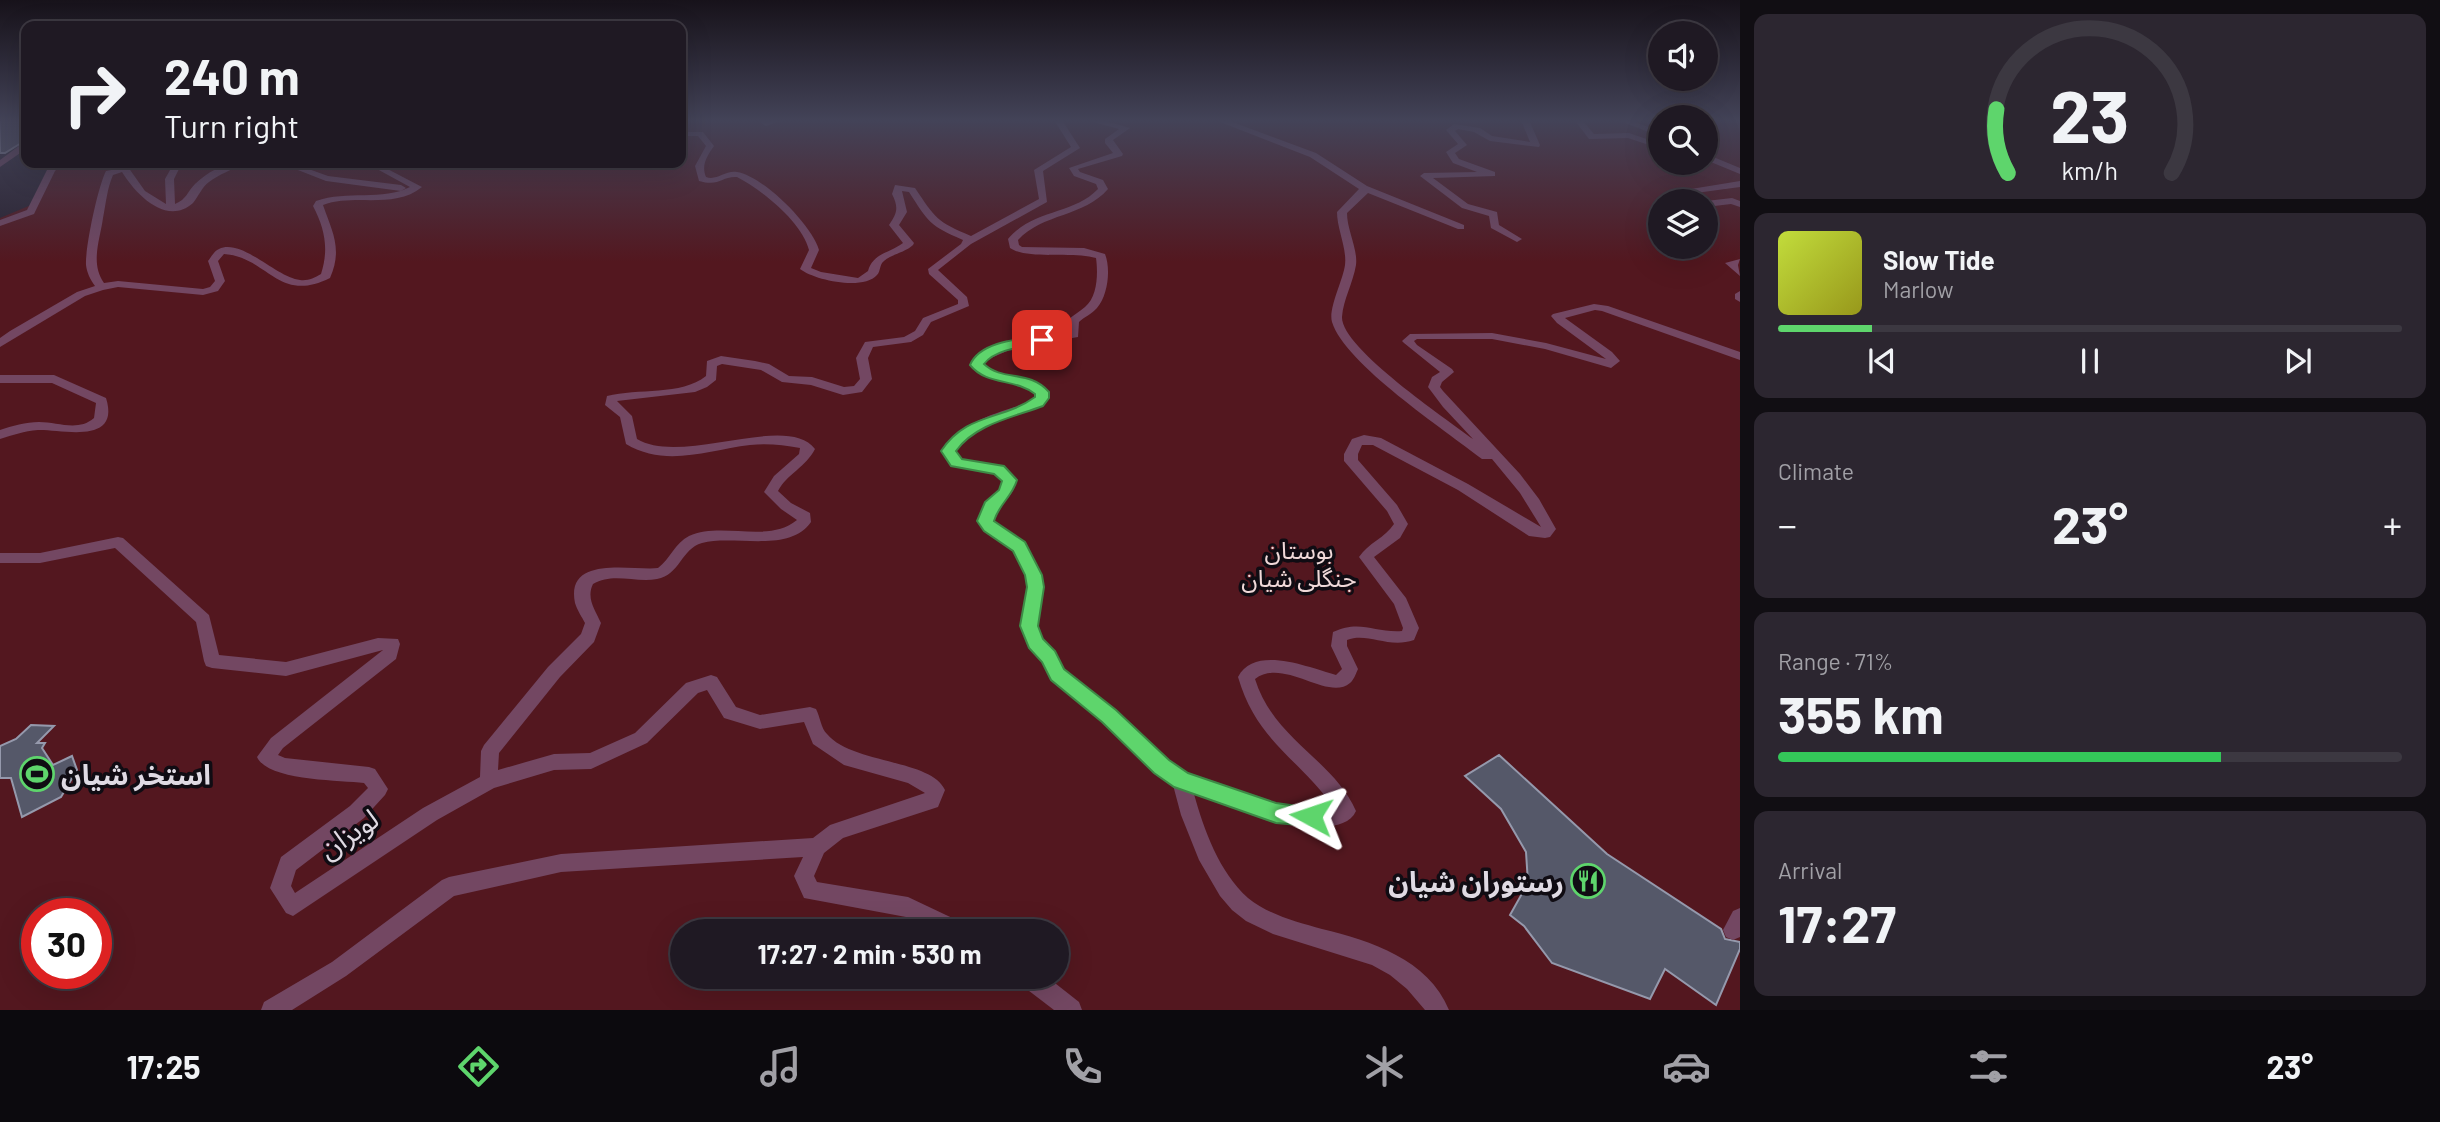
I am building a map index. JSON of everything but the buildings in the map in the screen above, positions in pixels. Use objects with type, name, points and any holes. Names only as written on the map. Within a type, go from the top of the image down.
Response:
[{"type":"street","points":[[699,167],[702,180],[712,182],[730,174],[739,174],[789,211],[812,239],[815,247],[806,266],[807,272],[860,281],[873,273],[877,260],[882,256],[906,247],[909,243],[894,225],[902,212],[898,187],[916,192],[931,219],[968,242]]},
{"type":"street","points":[[489,780],[490,751],[554,673],[589,637],[593,623],[583,604],[584,589],[588,581],[601,573],[616,570],[654,574],[663,571],[671,566],[683,545],[693,539],[722,535],[752,537],[794,530],[804,522],[805,517],[786,506],[771,492],[781,474],[804,458],[808,449],[804,446],[770,440],[695,452],[645,448],[631,441],[630,421],[620,409],[611,405],[611,399],[639,392],[695,391],[712,377],[711,364],[722,360],[765,367],[779,377],[812,381],[843,391],[858,389],[866,379],[862,358],[870,344],[907,340],[919,333],[927,320],[964,306],[963,299],[933,272],[933,269],[968,242],[1044,200],[1038,170],[1043,167]]},
{"type":"street","points":[[1076,167],[1073,168],[1077,174],[1100,182],[1103,189],[1092,200],[1049,214],[1027,225],[1013,239],[1014,246],[1020,250],[1084,251],[1101,256],[1104,265],[1096,301],[1073,321],[1074,335],[1011,345],[979,359],[977,365],[980,371],[988,375],[1028,382],[1042,392],[1042,398],[1038,403],[974,426],[958,437],[949,451],[957,463],[998,470],[1010,480],[1006,493],[990,506],[985,521],[989,527],[1019,547],[1034,575],[1035,587],[1029,626],[1036,643],[1058,675],[1109,716],[1162,767],[1181,780],[1276,813],[1335,818],[1348,811],[1337,793],[1275,733],[1252,699],[1246,677],[1251,671],[1263,666],[1280,667],[1337,681],[1346,678],[1350,669],[1339,646],[1339,637],[1347,631],[1364,631],[1400,639],[1408,636],[1411,628],[1407,614],[1366,557],[1370,551],[1393,538],[1401,524],[1392,509],[1351,461],[1350,454],[1357,442],[1364,439],[1377,441],[1463,487],[1534,532],[1545,533],[1549,530],[1539,510],[1501,463],[1440,398],[1434,387],[1436,380],[1448,372],[1408,341],[1414,336],[1492,336],[1546,346],[1611,364],[1614,361],[1608,354],[1557,316],[1594,307],[1623,314],[1740,356]]},
{"type":"street","points":[[1332,167],[1364,188],[1461,227]]},
{"type":"street","points":[[1473,167],[1492,174],[1424,176],[1465,206],[1494,214],[1493,226],[1517,239]]},
{"type":"street","points":[[0,223],[31,212],[54,168]]},
{"type":"street","points":[[171,206],[166,193],[167,181],[175,168]]},
{"type":"street","points":[[101,286],[96,281],[91,256],[100,196],[109,173],[125,169],[133,185],[146,197],[158,204],[171,206],[187,202],[207,180],[229,168]]},
{"type":"street","points":[[298,168],[326,178],[413,190]]},
{"type":"street","points":[[0,344],[81,294],[101,286],[118,284],[207,291],[220,285],[214,258],[221,251],[231,250],[252,258],[277,276],[297,283],[314,283],[326,276],[333,254],[327,223],[319,203],[334,198],[380,196],[417,187],[415,183],[381,168]]},
{"type":"street","points":[[1704,189],[1740,184]]},
{"type":"street","points":[[1364,188],[1363,193],[1342,212],[1351,263],[1336,318],[1339,328],[1355,352],[1385,379],[1483,455],[1501,463]]},
{"type":"street","points":[[1718,203],[1732,201],[1740,204]]},
{"type":"street","points":[[1740,262],[1730,263],[1740,273]]},
{"type":"street","points":[[0,379],[54,379],[90,393],[102,401],[103,405],[100,419],[85,430],[39,426],[0,435]]},
{"type":"street","name":"لویزان","points":[[0,558],[40,558],[118,542],[202,619],[212,661],[286,669],[378,644],[392,644],[390,654],[277,743],[266,757],[282,766],[369,775],[379,789],[357,811],[288,864],[280,888],[293,906],[430,814],[489,780],[554,762],[591,761],[642,738],[692,688],[711,682],[730,713],[760,722],[810,714],[820,738],[850,759],[913,776],[936,790],[931,801],[837,831],[817,848]]},
{"type":"street","points":[[1181,780],[1188,810],[1216,871],[1231,892],[1252,913],[1286,928],[1361,950],[1389,963],[1415,980],[1438,1010]]},
{"type":"street","points":[[272,1010],[339,969],[449,887],[561,863],[817,848],[804,876],[811,891],[908,907],[933,919]]},
{"type":"street","points":[[1044,989],[1071,1010]]},
{"type":"green space","name":"بوستان جنگلی شیان","points":[[1648,167],[1648,175],[1718,175],[1718,167],[1740,167],[1740,1010],[0,1010],[0,218],[31,205],[57,168]]},
{"type":"place","name":"استخر شیان","points":[[37,774]]},
{"type":"place","name":"رستوران شیان","points":[[1588,881]]},
{"type":"route","points":[[1042,340],[1011,345],[979,359],[977,365],[980,371],[988,375],[1028,382],[1037,387],[1042,392],[1038,403],[974,426],[958,437],[949,451],[952,458],[963,466],[998,470],[1010,480],[1006,493],[990,506],[985,521],[989,527],[1019,547],[1034,575],[1035,587],[1029,626],[1036,643],[1058,675],[1109,716],[1162,767],[1181,780],[1276,813],[1311,816]]}]
